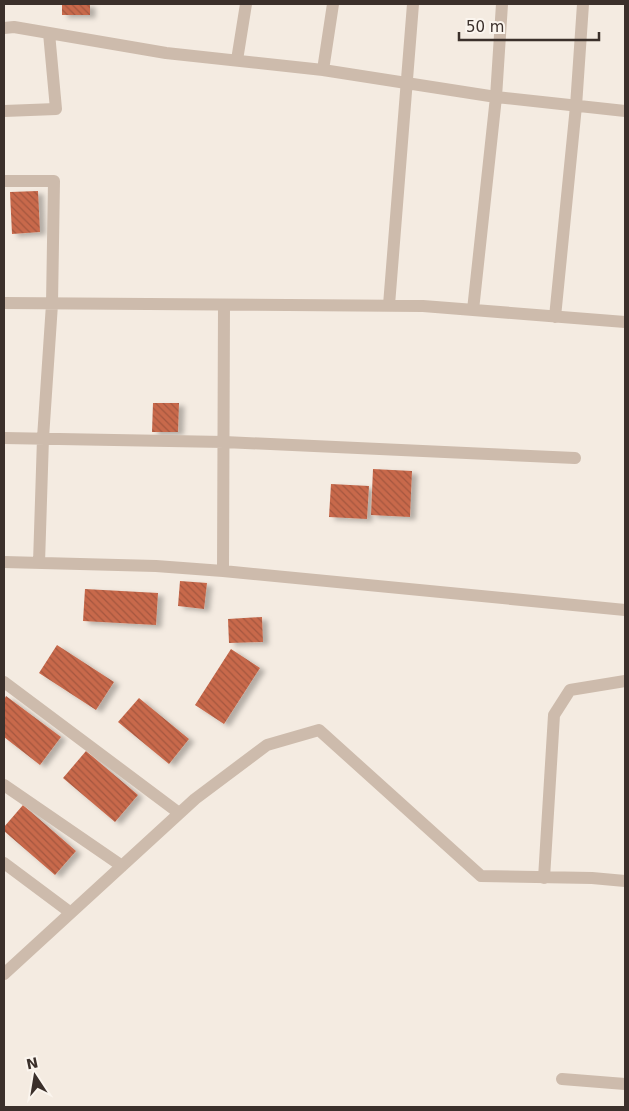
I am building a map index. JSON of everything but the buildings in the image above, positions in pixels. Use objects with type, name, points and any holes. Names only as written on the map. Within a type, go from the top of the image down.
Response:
[{"type":"street","points":[[237,60],[246,4]]},
{"type":"street","points":[[324,70],[333,4]]},
{"type":"street","points":[[389,305],[413,4]]},
{"type":"street","points":[[473,310],[496,98],[502,4]]},
{"type":"street","points":[[555,316],[576,106],[583,4]]},
{"type":"street","points":[[4,28],[14,27],[166,53],[324,70],[496,98],[625,111]]},
{"type":"street","points":[[4,111],[56,109],[49,33]]},
{"type":"street","points":[[4,181],[54,181],[52,304],[43,438],[38,563]]},
{"type":"street","points":[[4,303],[423,306],[625,322]]},
{"type":"street","points":[[223,571],[224,305]]},
{"type":"street","points":[[4,438],[224,442],[575,458]]},
{"type":"street","points":[[4,562],[156,566],[223,571],[625,610]]},
{"type":"street","points":[[544,878],[554,715],[570,690],[625,681]]},
{"type":"street","points":[[4,682],[179,813]]},
{"type":"street","points":[[4,974],[195,799],[266,745],[319,730],[481,876],[625,881]]},
{"type":"street","points":[[4,785],[122,866]]},
{"type":"street","points":[[4,863],[71,913]]},
{"type":"street","points":[[562,1079],[625,1084]]}]
